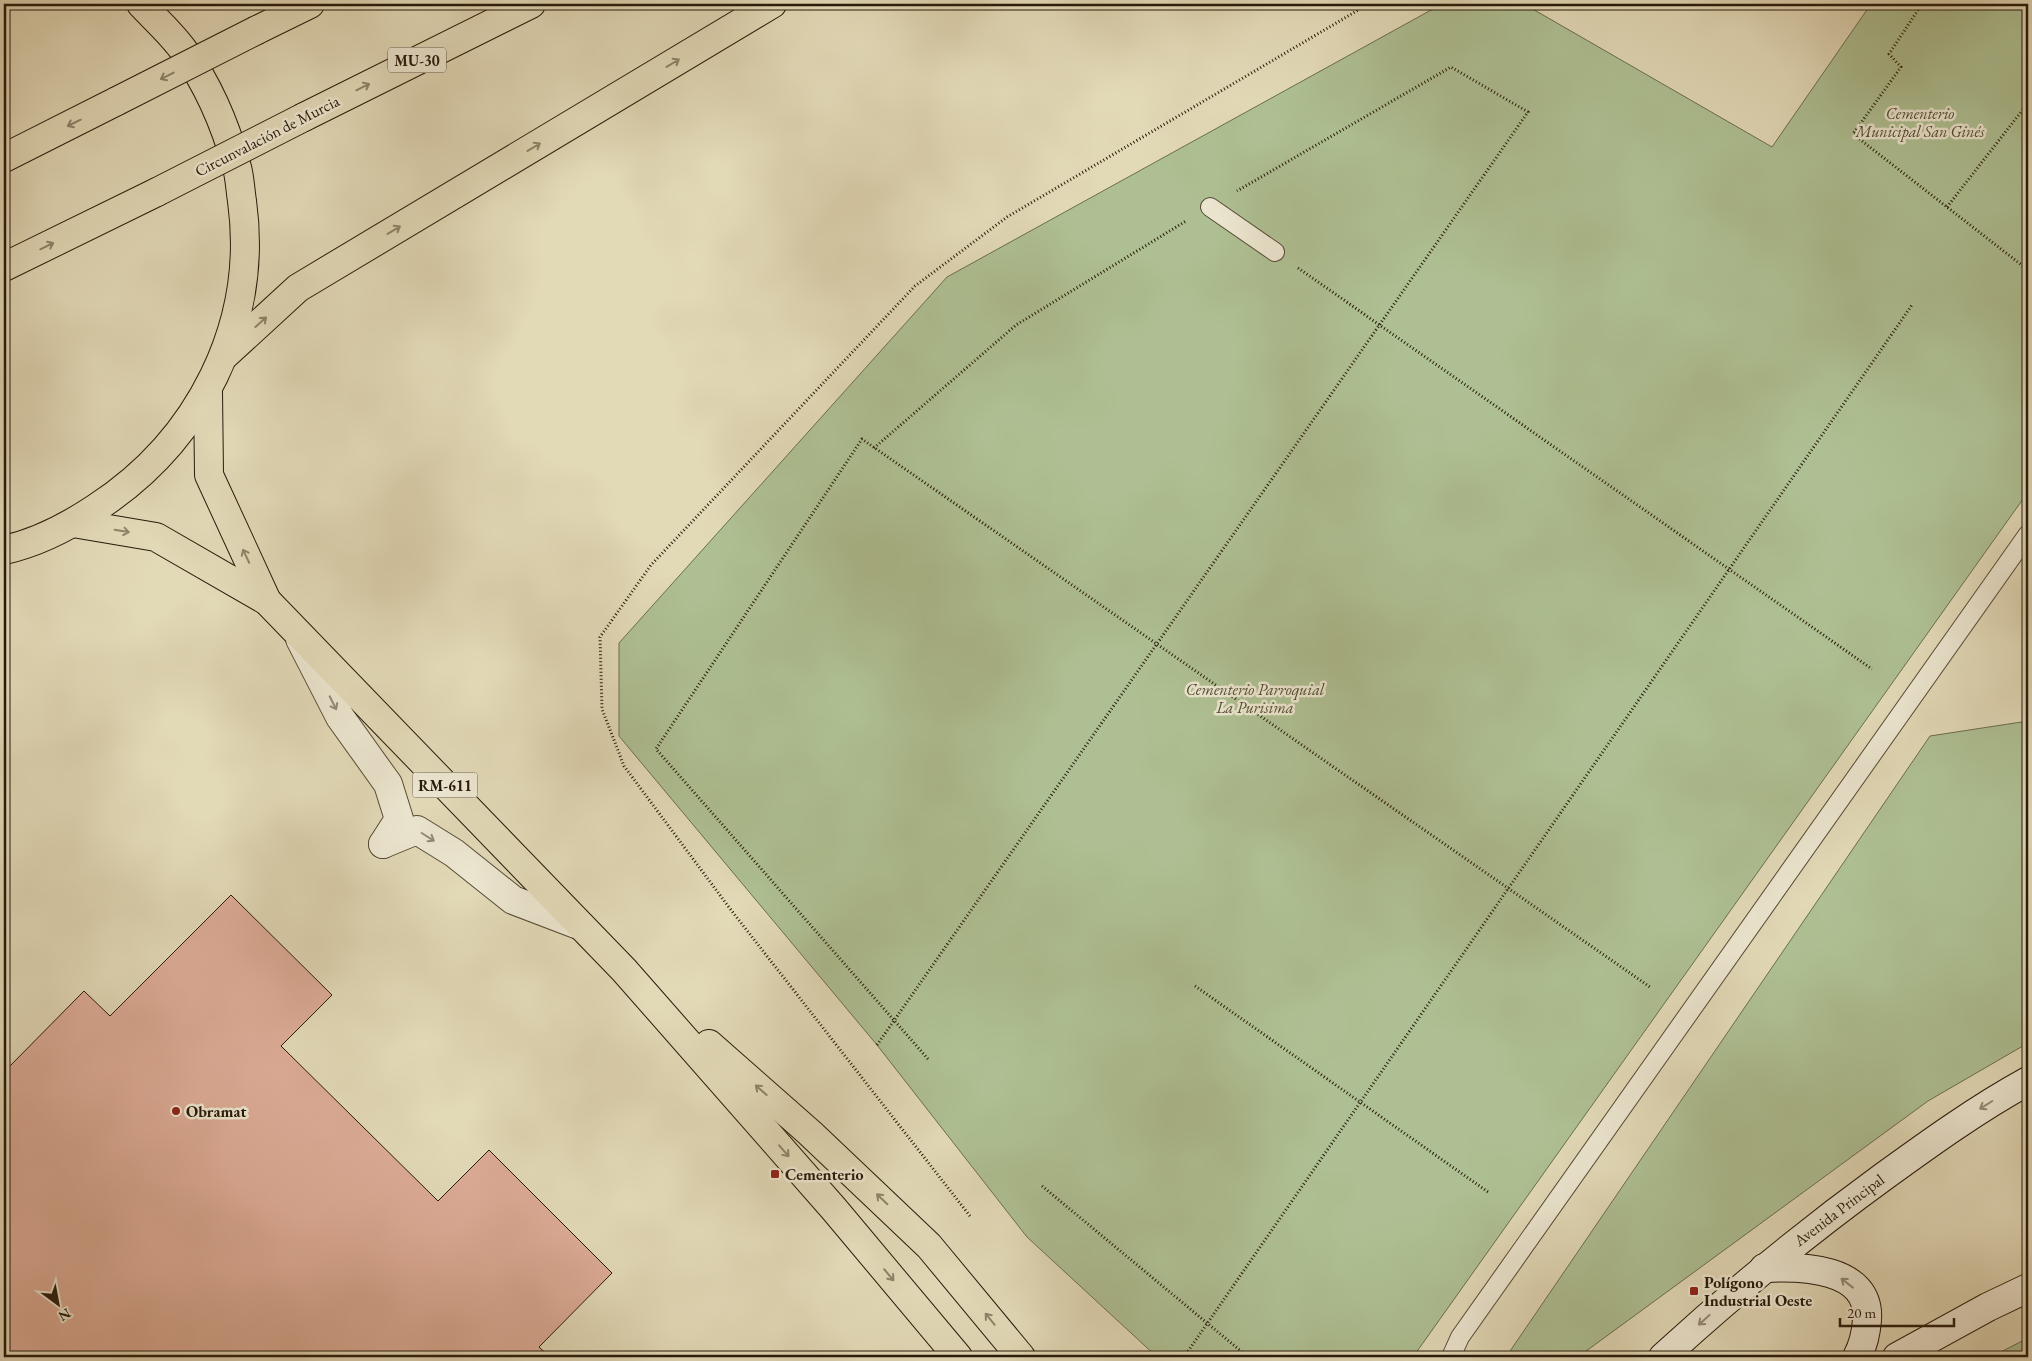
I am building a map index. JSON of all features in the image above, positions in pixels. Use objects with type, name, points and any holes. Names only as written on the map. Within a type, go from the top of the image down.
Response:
[{"type":"main road","points":[[5,551],[74,523],[127,488],[172,443],[208,391],[225,355],[241,293],[246,229],[237,166],[216,105],[184,51],[141,4]]},
{"type":"main road","points":[[4,158],[310,4]]},
{"type":"main road","name":"Circunvalación de Murcia","points":[[4,267],[530,4]]},
{"type":"main road","points":[[225,355],[298,288],[772,4]]},
{"type":"main road","name":"RM-611","points":[[208,391],[209,475],[267,601]]},
{"type":"main road","name":"RM-611","points":[[74,523],[156,537],[267,601],[624,970],[834,1209],[958,1357]]},
{"type":"main road","name":"RM-611","points":[[624,970],[882,1200],[930,1246],[1021,1357]]},
{"type":"street","points":[[294,629],[340,717],[388,784],[399,819],[383,844],[417,830],[454,853],[513,900],[581,926]]},
{"type":"street","name":"Avenida Principal","points":[[1663,1357],[1764,1268],[1917,1152],[1987,1103],[2028,1081]]},
{"type":"street","points":[[1764,1268],[1811,1268],[1832,1273],[1848,1281],[1861,1296],[1868,1314],[1866,1333],[1856,1357]]},
{"type":"street","points":[[1897,1357],[1988,1307],[2028,1288]]},
{"type":"lane","points":[[1210,206],[1275,252]]},
{"type":"lane","points":[[1451,1357],[1460,1337],[2028,534]]},
{"type":"lane","points":[[1458,1357],[1460,1337]]},
{"type":"path","points":[[1922,4],[1889,54],[1901,67],[1853,134],[2028,270]]},
{"type":"path","points":[[970,1216],[731,910],[624,766],[602,709],[600,637],[651,565],[915,286],[1007,217],[1360,9]]},
{"type":"path","points":[[1947,207],[2028,103]]},
{"type":"path","points":[[877,1046],[1528,112]]},
{"type":"path","points":[[1275,252],[1872,668]]},
{"type":"path","points":[[1184,1357],[1912,305]]},
{"type":"path","points":[[928,1058],[656,750],[862,439],[1650,987]]},
{"type":"path","points":[[1195,986],[1488,1192]]},
{"type":"path","points":[[1042,1186],[1248,1357]]},
{"type":"green space","name":"Cementerio Parroquial La Purisima","points":[[1442,4],[1524,4],[1772,147],[1871,4],[2028,4],[2028,492],[1413,1357],[1157,1357],[1027,1237],[877,1045],[619,736],[619,643],[947,277]]},
{"type":"green space","points":[[2028,721],[2028,1043],[1928,1101],[1578,1357],[1506,1357],[1930,736]]},
{"type":"green space","points":[[2028,1338],[2028,1357],[1991,1357]]},
{"type":"building","name":"Obramat","points":[[231,895],[332,995],[281,1046],[438,1201],[489,1150],[612,1273],[539,1347],[550,1357],[4,1357],[4,1072],[84,991],[110,1016]]},
{"type":"place","name":"Obramat","points":[[176,1111]]},
{"type":"place","name":"Cementerio","points":[[775,1174]]},
{"type":"place","name":"Polígono Industrial Oeste","points":[[1694,1291]]},
{"type":"park label","name":"Cementerio Municipal San Ginés","points":[[1920,122]]}]
